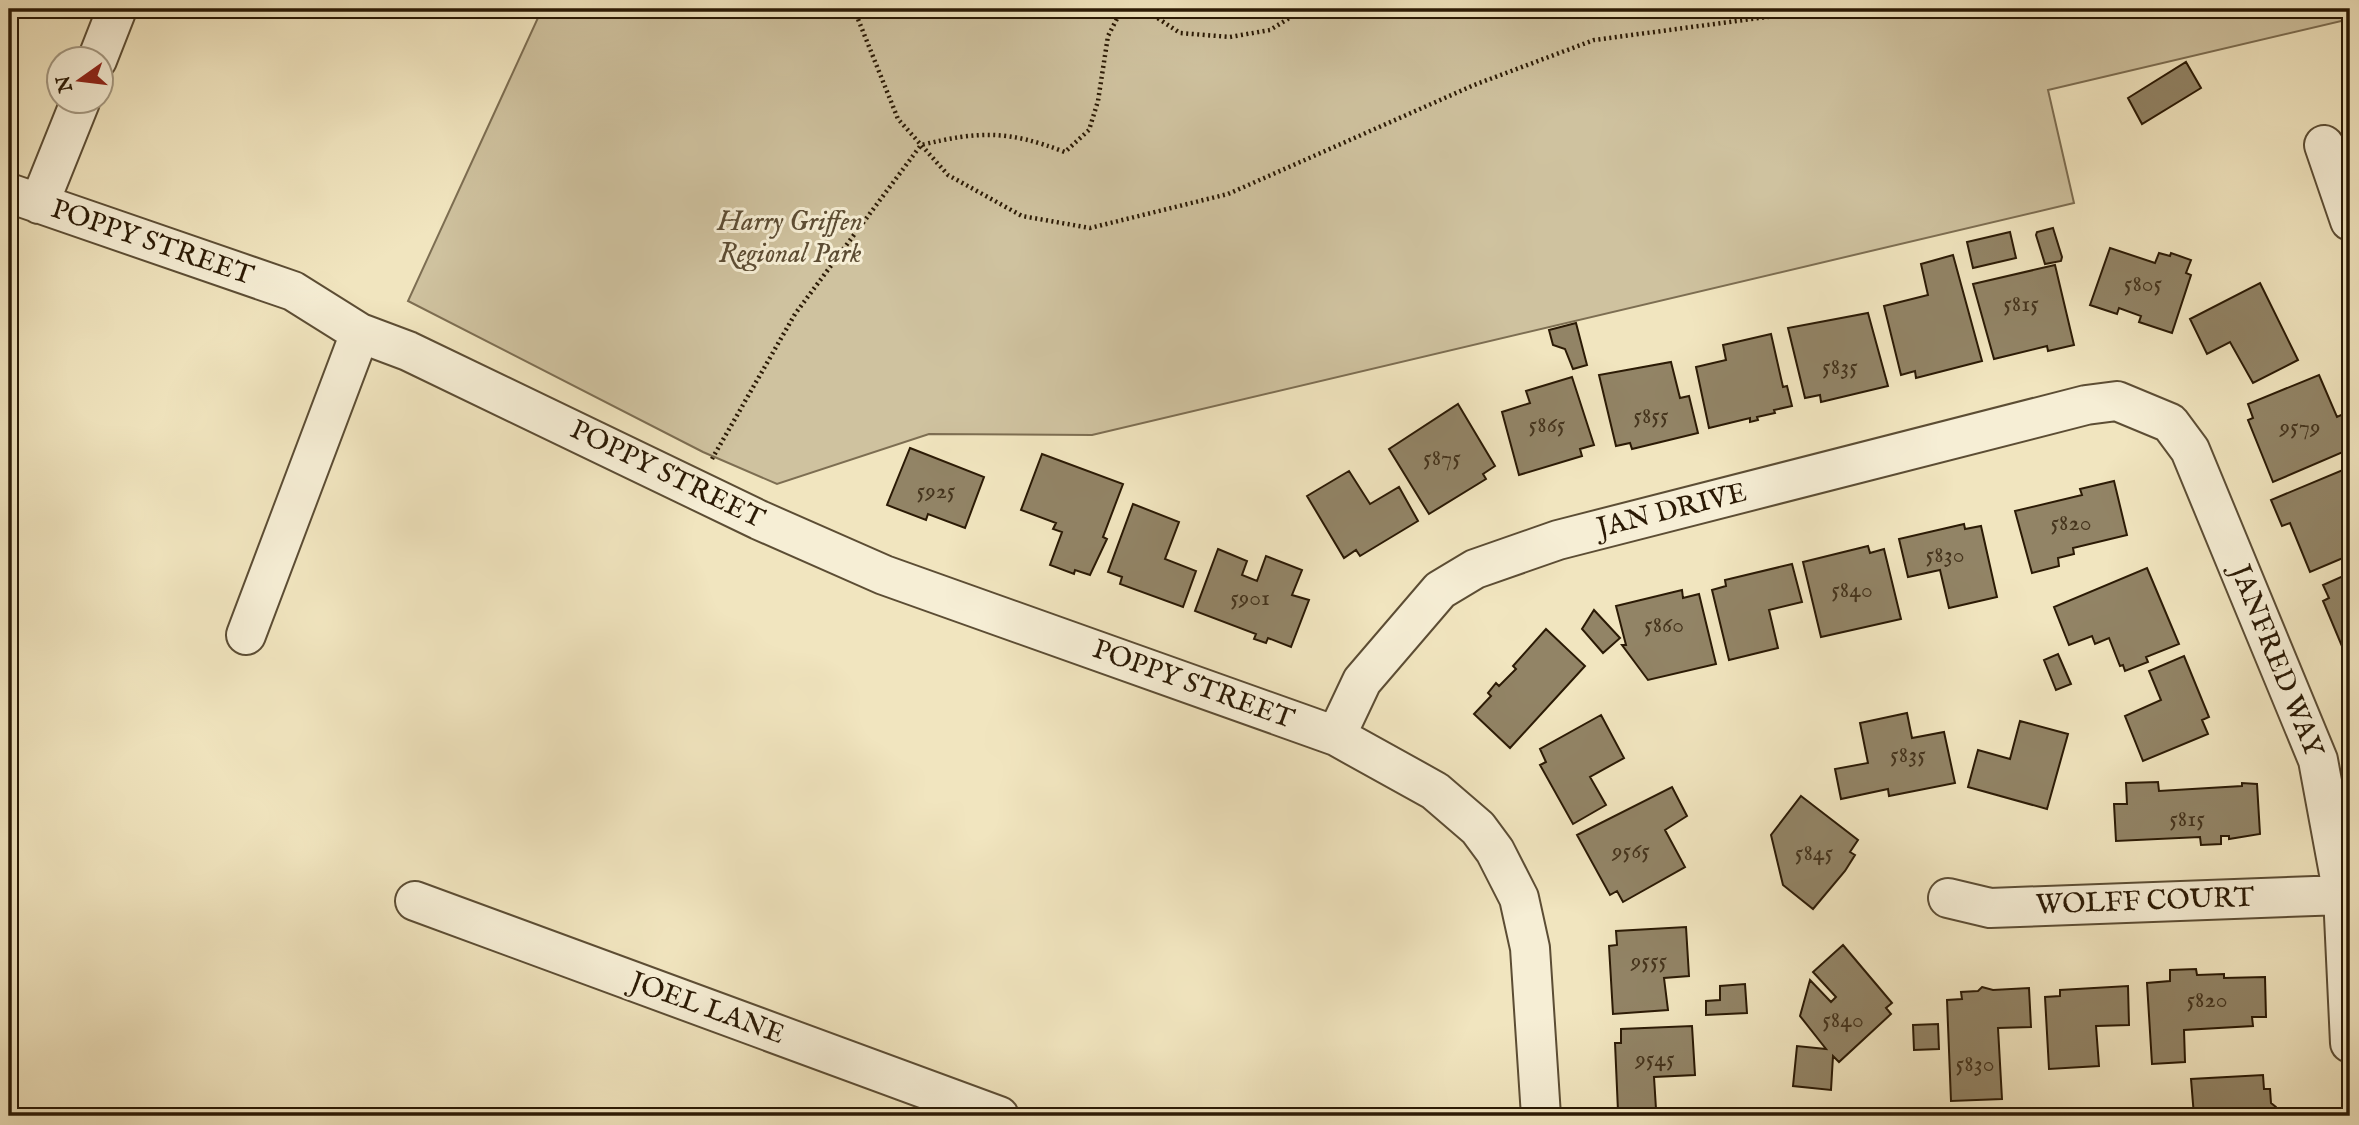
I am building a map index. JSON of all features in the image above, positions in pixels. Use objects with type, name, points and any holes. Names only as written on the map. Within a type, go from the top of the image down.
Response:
[{"type":"street","points":[[102,46],[117,9]]},
{"type":"street","points":[[24,198],[72,116]]},
{"type":"street","points":[[2324,145],[2350,221]]},
{"type":"street","name":"POPPY STREET","points":[[24,198],[293,291],[360,333],[408,351],[696,487],[759,520],[884,575],[1336,736],[1435,791],[1458,808],[1478,828],[1509,875],[1519,898],[1530,948],[1541,1116]]},
{"type":"street","points":[[246,635],[360,333]]},
{"type":"street","name":"JANFRED WAY","points":[[2086,405],[2117,401],[2170,423],[2190,450],[2318,760],[2343,895],[2350,1043]]},
{"type":"street","name":"JAN DRIVE","points":[[1336,736],[1362,681],[1440,590],[1475,569],[1558,540],[2086,405]]},
{"type":"street","name":"WOLFF COURT","points":[[1948,898],[1990,908],[2343,895]]},
{"type":"street","name":"JOEL LANE","points":[[415,901],[999,1116]]},
{"type":"path","points":[[855,9],[898,119],[948,176],[1022,216],[1090,228],[1228,194],[1474,85],[1594,40],[1827,9]]},
{"type":"path","points":[[696,487],[794,314],[920,145],[956,136],[998,133],[1033,140],[1065,152],[1089,130],[1098,101],[1108,36],[1122,9]]},
{"type":"path","points":[[1144,9],[1180,33],[1230,37],[1270,30],[1304,9]]},
{"type":"green space","name":"Harry Griffen Regional Park","points":[[542,9],[2350,9],[2350,19],[2048,90],[2074,203],[1092,435],[929,434],[777,484],[703,452],[408,301]]},
{"type":"building","points":[[756,9],[777,9],[757,14]]},
{"type":"building","points":[[2186,62],[2201,88],[2142,124],[2128,98]]},
{"type":"building","points":[[2053,228],[2062,257],[2061,261],[2045,264],[2036,235],[2037,232]]},
{"type":"building","points":[[2010,232],[2016,258],[1973,268],[1967,242]]},
{"type":"building","points":[[2110,248],[2155,263],[2159,253],[2170,256],[2171,253],[2191,260],[2186,273],[2191,275],[2172,333],[2139,322],[2141,316],[2119,308],[2117,314],[2090,305]]},
{"type":"building","points":[[1953,255],[1982,361],[1916,378],[1915,371],[1901,375],[1884,306],[1928,295],[1921,264]]},
{"type":"building","points":[[2055,265],[2074,345],[2048,351],[2047,346],[1994,359],[1973,284]]},
{"type":"building","points":[[2260,283],[2298,360],[2253,383],[2230,342],[2207,354],[2190,319]]},
{"type":"building","points":[[1868,313],[1888,386],[1821,402],[1820,395],[1805,398],[1788,328]]},
{"type":"building","points":[[1576,323],[1587,365],[1573,369],[1565,349],[1553,345],[1549,330]]},
{"type":"building","points":[[1771,334],[1783,387],[1787,386],[1792,406],[1757,417],[1758,420],[1750,422],[1750,418],[1709,428],[1696,367],[1726,360],[1723,345]]},
{"type":"building","points":[[1671,362],[1680,398],[1689,396],[1698,433],[1632,449],[1630,443],[1616,446],[1599,375]]},
{"type":"building","points":[[2319,375],[2337,417],[2350,411],[2350,433],[2345,435],[2350,449],[2273,482],[2248,420],[2253,418],[2248,404]]},
{"type":"building","points":[[1572,377],[1594,445],[1580,449],[1582,456],[1519,475],[1502,412],[1530,403],[1526,391]]},
{"type":"building","points":[[1458,404],[1495,466],[1483,474],[1486,479],[1429,514],[1389,449]]},
{"type":"building","points":[[910,448],[984,477],[965,528],[928,514],[926,520],[887,505]]},
{"type":"building","points":[[1042,454],[1123,484],[1103,537],[1107,539],[1090,575],[1075,570],[1074,574],[1050,565],[1062,532],[1053,529],[1056,523],[1021,510]]},
{"type":"building","points":[[2350,467],[2350,555],[2310,572],[2290,523],[2282,526],[2271,500]]},
{"type":"building","points":[[1349,471],[1370,504],[1399,487],[1418,521],[1360,556],[1356,550],[1344,558],[1307,496]]},
{"type":"building","points":[[2114,481],[2127,535],[2073,548],[2074,554],[2058,558],[2059,566],[2032,573],[2015,511],[2082,495],[2080,489]]},
{"type":"building","points":[[1133,504],[1179,522],[1165,559],[1196,571],[1183,607],[1120,584],[1122,577],[1108,572]]},
{"type":"building","points":[[1964,524],[1965,529],[1981,526],[1997,597],[1949,608],[1940,570],[1908,577],[1899,539]]},
{"type":"building","points":[[1868,546],[1870,553],[1884,549],[1901,619],[1821,637],[1803,562]]},
{"type":"building","points":[[1218,549],[1247,561],[1242,575],[1257,581],[1266,556],[1302,570],[1292,595],[1309,600],[1291,647],[1268,638],[1266,643],[1254,639],[1256,634],[1195,611]]},
{"type":"building","points":[[1792,564],[1802,602],[1769,610],[1778,648],[1729,660],[1712,590],[1726,586],[1725,580]]},
{"type":"building","points":[[2147,568],[2179,644],[2146,657],[2148,662],[2125,671],[2123,665],[2120,666],[2109,638],[2095,644],[2092,636],[2069,645],[2054,607]]},
{"type":"building","points":[[2350,573],[2349,663],[2323,601],[2329,598],[2323,585]]},
{"type":"building","points":[[1682,590],[1683,598],[1699,594],[1716,664],[1648,680],[1622,645],[1626,645],[1616,606]]},
{"type":"building","points":[[1594,610],[1620,638],[1603,653],[1582,629]]},
{"type":"building","points":[[1546,629],[1585,666],[1510,748],[1474,714],[1491,696],[1488,693],[1496,683],[1499,686],[1516,669],[1513,666]]},
{"type":"building","points":[[2058,654],[2071,684],[2056,690],[2044,660]]},
{"type":"building","points":[[2184,656],[2209,717],[2202,720],[2208,734],[2143,761],[2125,716],[2161,700],[2149,671]]},
{"type":"building","points":[[1907,713],[1912,738],[1944,732],[1955,783],[1889,796],[1888,789],[1841,799],[1835,769],[1868,763],[1860,723]]},
{"type":"building","points":[[1601,715],[1624,758],[1590,777],[1606,805],[1573,824],[1540,765],[1546,762],[1540,749]]},
{"type":"building","points":[[2020,721],[2068,734],[2047,809],[1968,787],[1978,750],[2010,759]]},
{"type":"building","points":[[2158,782],[2159,791],[2257,784],[2260,834],[2229,839],[2229,836],[2221,836],[2221,844],[2201,845],[2200,837],[2116,841],[2114,804],[2127,804],[2126,783]]},
{"type":"building","points":[[1672,787],[1687,816],[1665,830],[1685,867],[1623,902],[1617,891],[1610,895],[1577,835]]},
{"type":"building","points":[[1801,796],[1858,840],[1850,852],[1855,855],[1845,871],[1813,909],[1783,885],[1771,835]]},
{"type":"building","points":[[1686,927],[1689,976],[1664,978],[1668,1010],[1613,1014],[1609,946],[1617,945],[1616,931]]},
{"type":"building","points":[[1843,945],[1892,1003],[1886,1008],[1891,1014],[1839,1062],[1833,1056],[1831,1090],[1793,1086],[1797,1046],[1826,1049],[1800,1016],[1810,980],[1831,1002],[1836,997],[1813,972]]},
{"type":"building","points":[[2196,969],[2197,975],[2224,974],[2224,978],[2265,977],[2266,1017],[2252,1017],[2253,1026],[2184,1030],[2185,1062],[2152,1064],[2147,983],[2170,981],[2170,970]]},
{"type":"building","points":[[1745,984],[1747,1013],[1706,1015],[1706,1001],[1720,1000],[1720,986]]},
{"type":"building","points":[[2128,986],[2129,1025],[2096,1026],[2099,1066],[2049,1069],[2045,997],[2060,996],[2060,990]]},
{"type":"building","points":[[1982,987],[1993,990],[2029,988],[2031,1027],[1998,1028],[2002,1099],[1951,1101],[1947,1000],[1962,999],[1961,992],[1978,991]]},
{"type":"building","points":[[1938,1024],[1939,1049],[1914,1050],[1913,1025]]},
{"type":"building","points":[[1692,1026],[1695,1075],[1654,1077],[1656,1109],[1618,1111],[1615,1043],[1621,1043],[1621,1029]]},
{"type":"building","points":[[2263,1075],[2264,1089],[2270,1089],[2271,1103],[2276,1107],[2277,1116],[2194,1116],[2191,1079]]},
{"type":"building","points":[[1752,1112],[1752,1116],[1717,1116],[1717,1113]]}]
